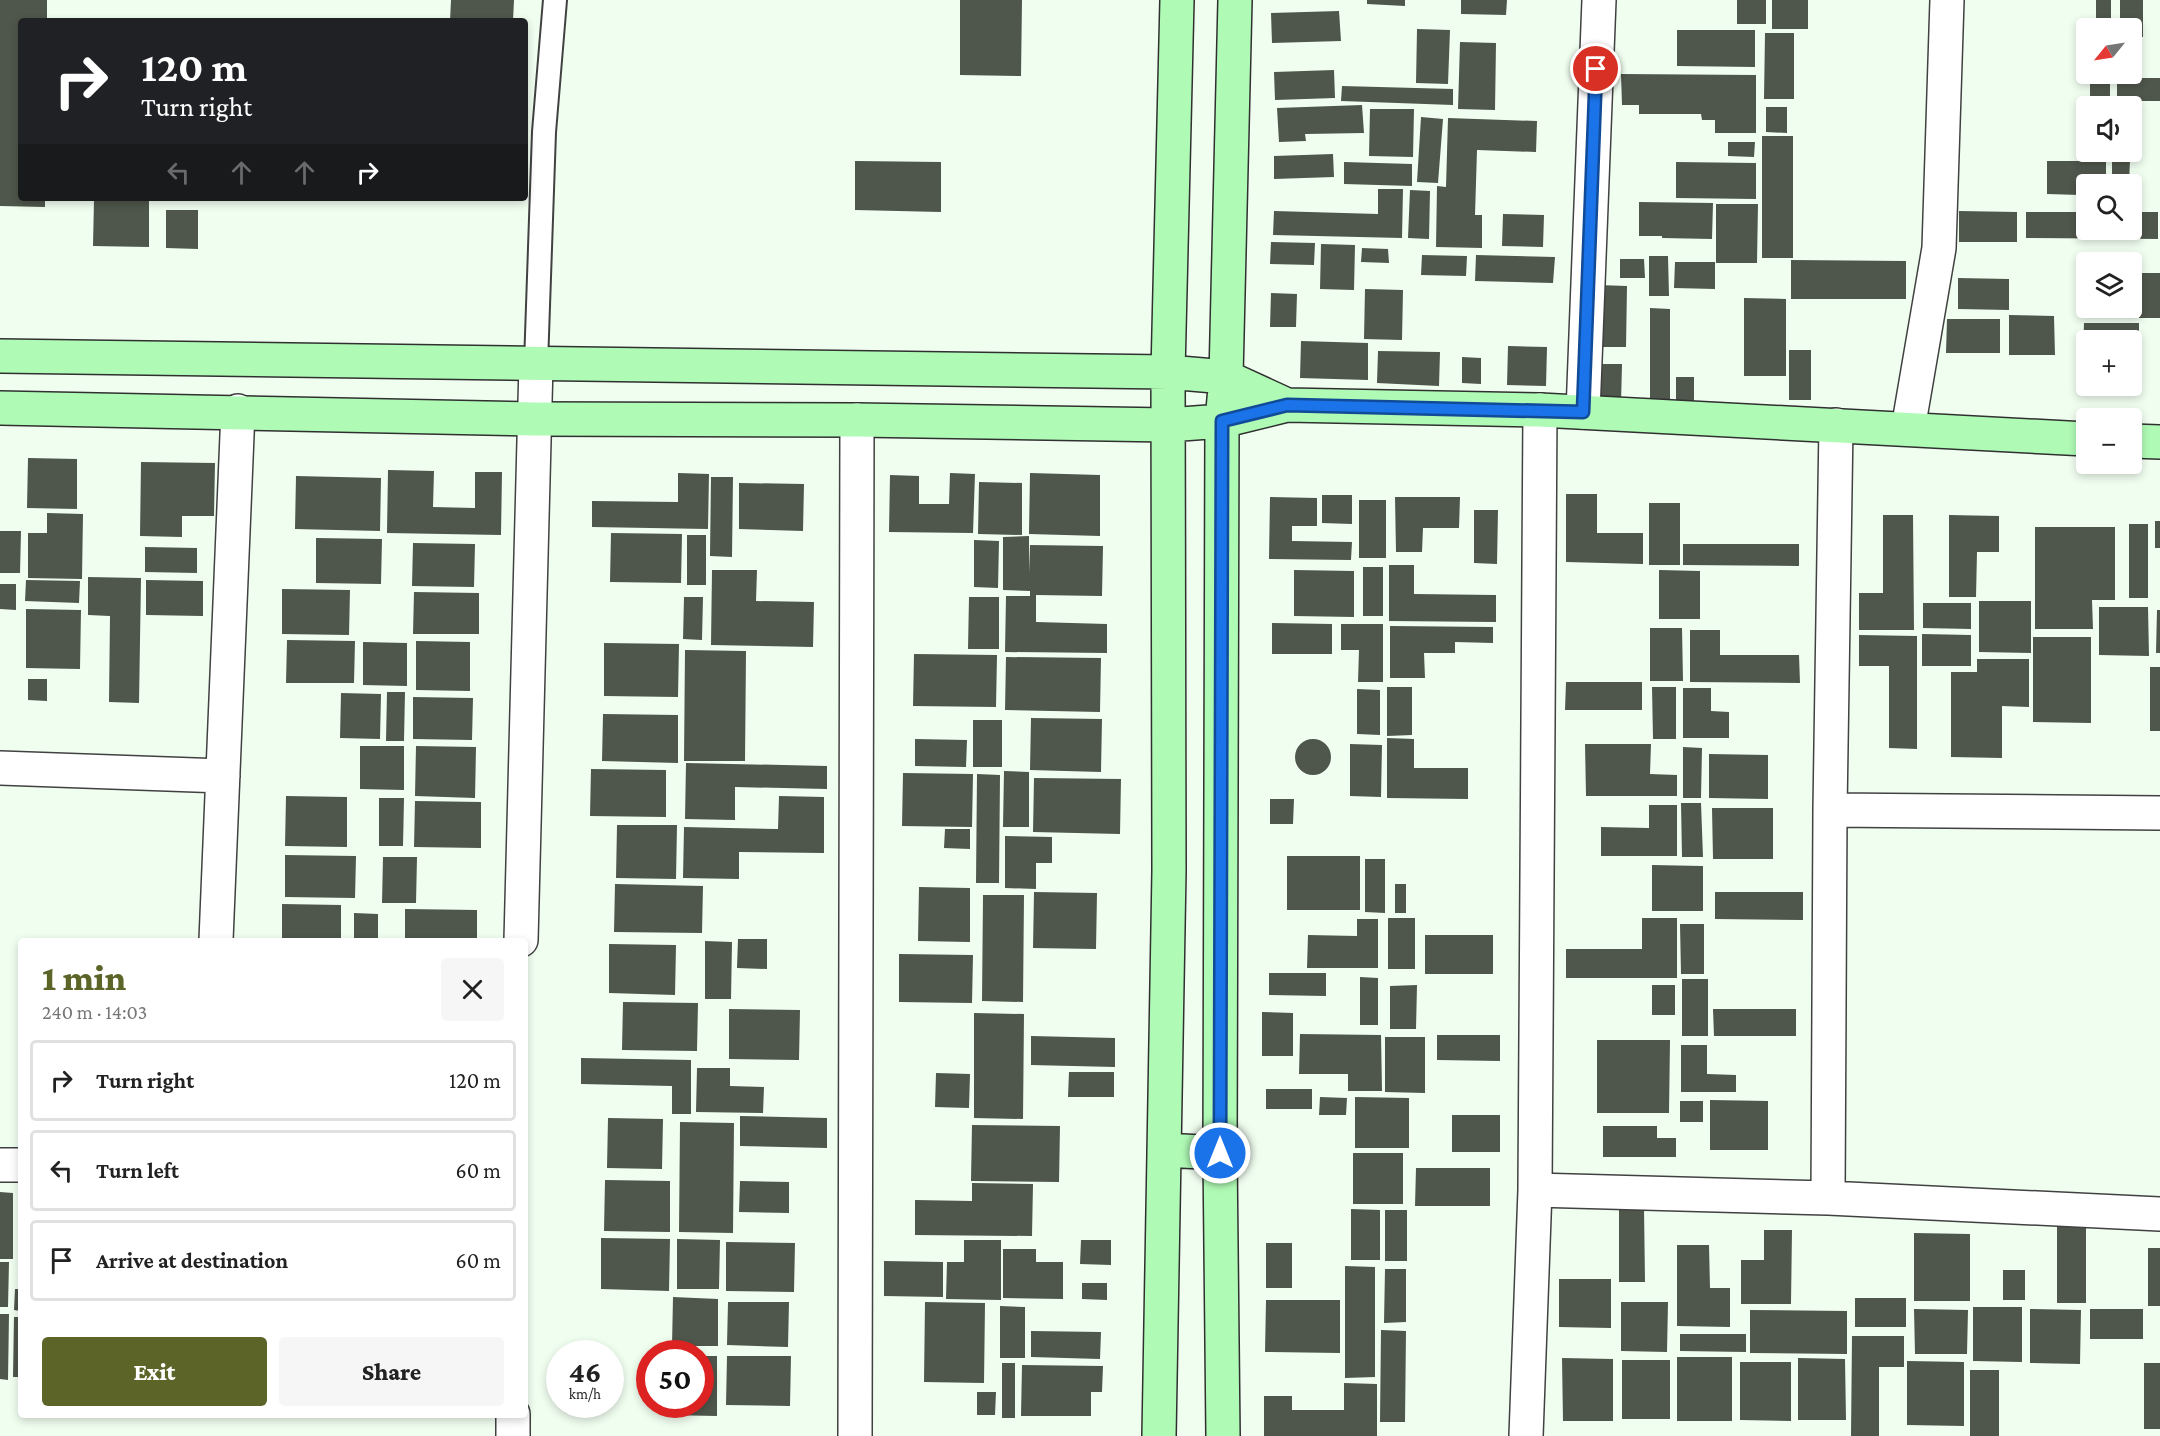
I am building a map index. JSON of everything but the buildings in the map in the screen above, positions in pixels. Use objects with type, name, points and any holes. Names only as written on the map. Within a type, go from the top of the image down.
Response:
[{"type":"street","points":[[1159,1436],[1169,871],[1168,372],[1177,0]]},
{"type":"street","points":[[1223,1436],[1220,1153],[1222,421],[1226,377],[1235,0]]},
{"type":"street","points":[[1583,412],[1599,0]]},
{"type":"street","points":[[1908,429],[1939,248],[1947,0]]},
{"type":"street","points":[[0,356],[1168,372],[1226,377],[1287,405]]},
{"type":"street","points":[[521,938],[536,364]]},
{"type":"street","points":[[0,408],[238,411],[535,419],[1168,424],[1222,421],[1287,405],[1540,410],[2076,438]]},
{"type":"street","points":[[1526,1436],[1535,1190],[1540,410]]},
{"type":"street","points":[[216,938],[238,411]]},
{"type":"street","points":[[855,1436],[857,420]]},
{"type":"street","points":[[1828,1198],[1830,810],[1836,425]]},
{"type":"street","points":[[2142,441],[2160,442]]},
{"type":"street","points":[[0,768],[223,776]]},
{"type":"street","points":[[1830,810],[2160,813]]},
{"type":"street","points":[[1164,1150],[1220,1153]]},
{"type":"street","points":[[0,1165],[18,1165]]},
{"type":"street","points":[[1535,1190],[1828,1198],[2160,1214]]},
{"type":"street","points":[[513,1418],[513,1436]]},
{"type":"lane","points":[[536,364],[535,132],[555,0]]},
{"type":"route","points":[[1220,1153],[1222,421],[1287,405],[1583,412],[1596,69]]}]
